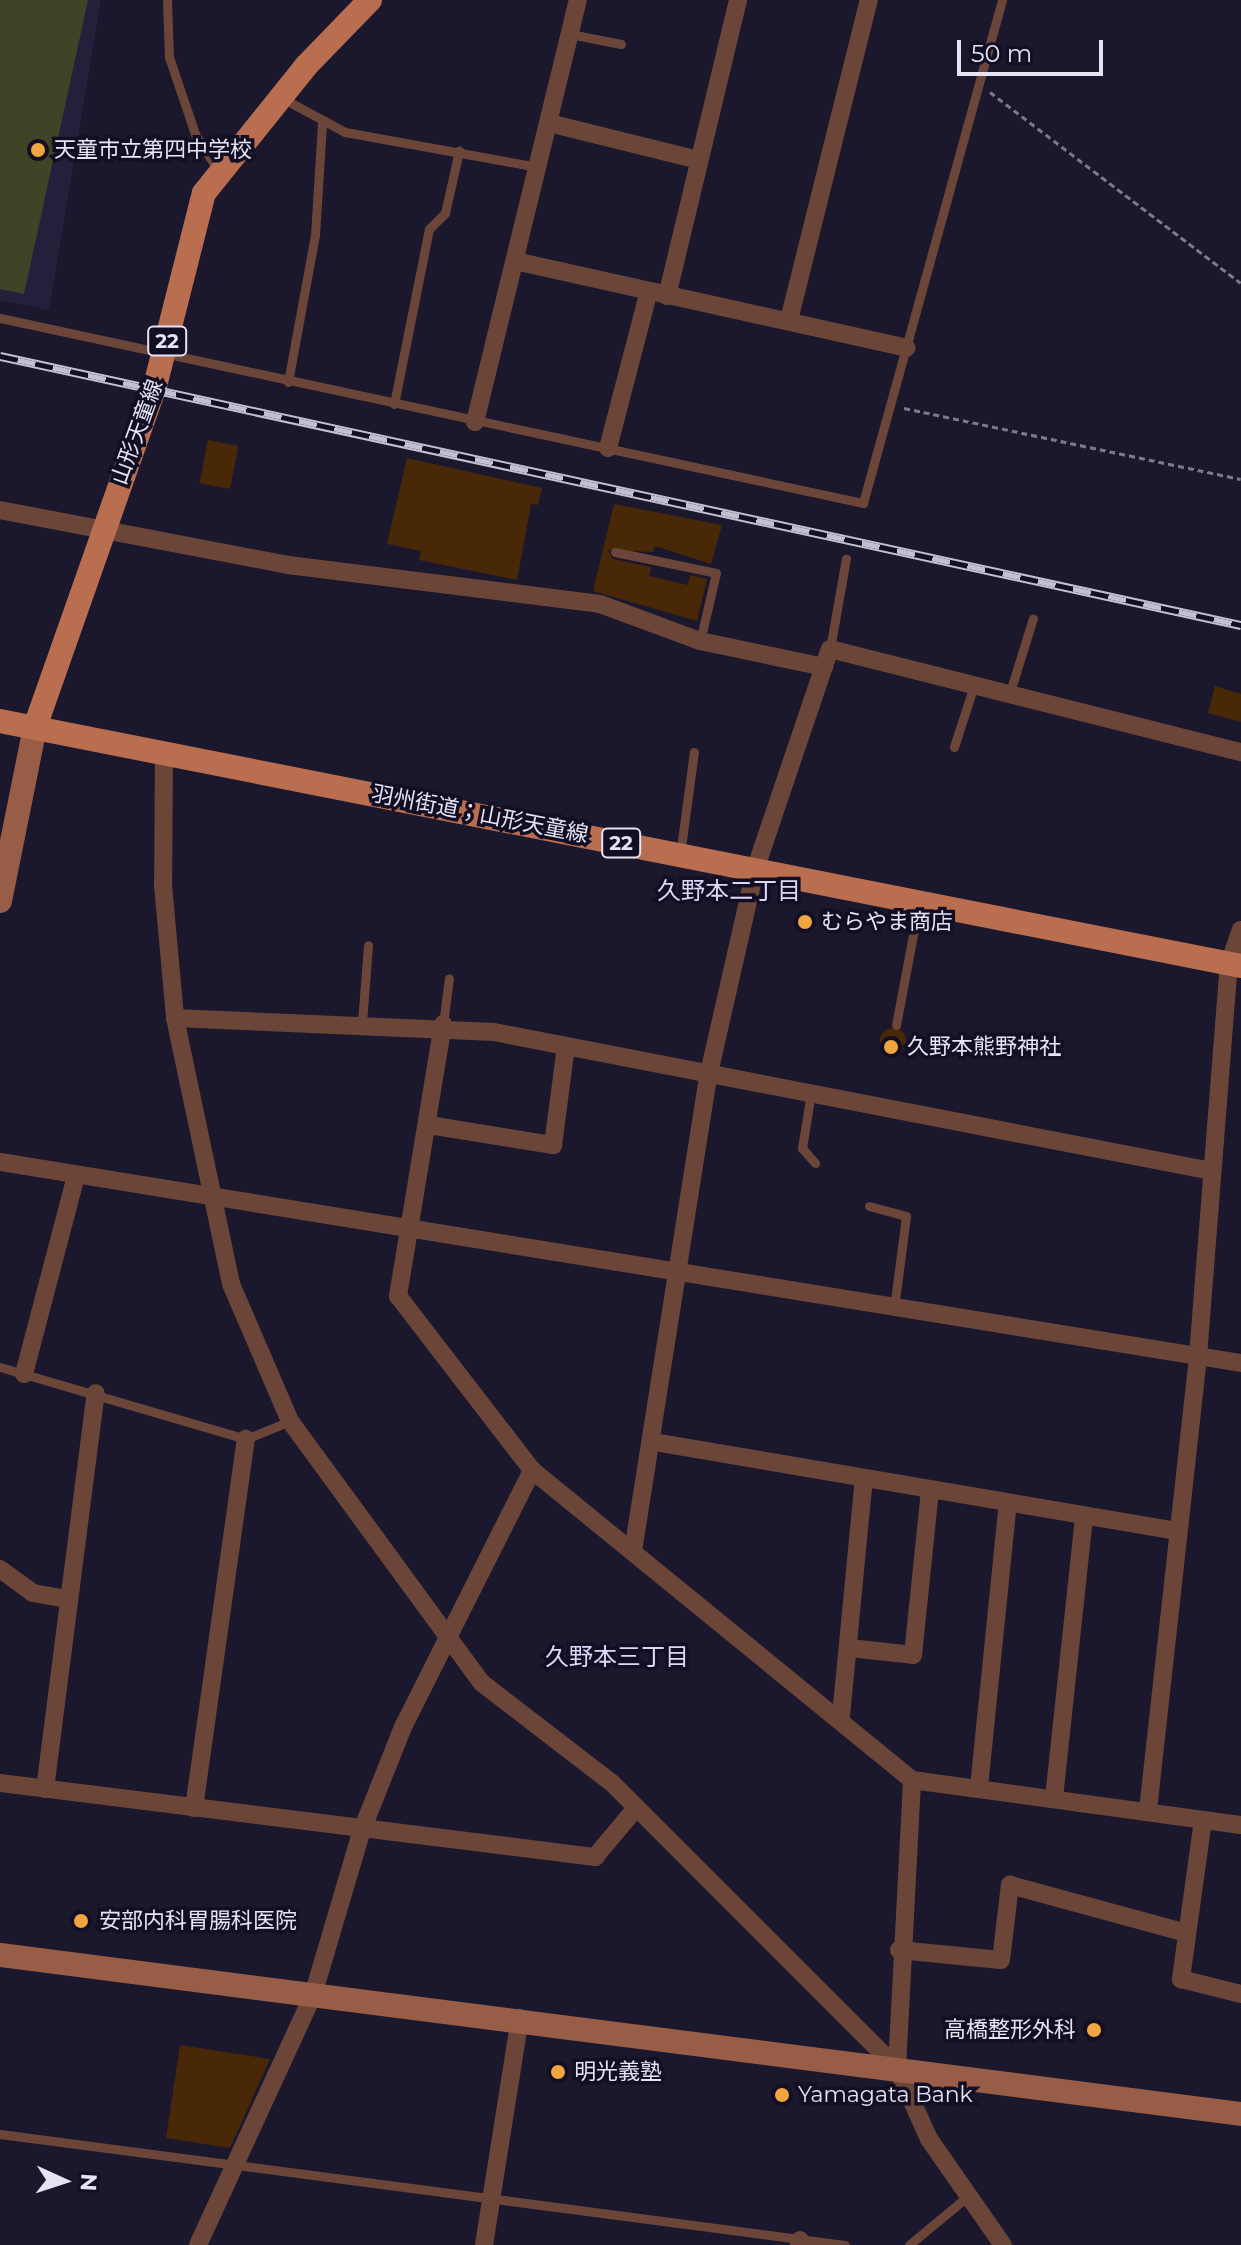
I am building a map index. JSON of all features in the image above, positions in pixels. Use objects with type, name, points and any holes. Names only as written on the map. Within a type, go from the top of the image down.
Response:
[{"type":"main road","name":"山形天童線","points":[[35,727],[100,530],[164,354],[191,225],[217,169],[370,0]]},
{"type":"main road","name":"羽州街道；山形天童線","points":[[0,721],[1235,965]]},
{"type":"street","points":[[475,422],[578,0]]},
{"type":"street","points":[[608,448],[698,160],[738,0]]},
{"type":"street","points":[[789,320],[869,0]]},
{"type":"street","points":[[549,123],[698,160]]},
{"type":"street","points":[[515,261],[906,348]]},
{"type":"street","points":[[0,510],[288,565],[600,604],[700,641],[827,658],[943,680],[975,682],[1241,752]]},
{"type":"street","points":[[633,1551],[654,1442],[709,1073],[755,870],[827,658]]},
{"type":"street","points":[[0,901],[35,727]]},
{"type":"street","points":[[164,752],[163,885],[175,1018],[213,1198],[245,1328],[290,1421],[443,1638],[482,1683],[636,1808],[897,2068],[929,2139],[1003,2245]]},
{"type":"street","points":[[1148,1810],[1198,1356],[1212,1171],[1241,930]]},
{"type":"street","points":[[175,1018],[443,1024],[1212,1171]]},
{"type":"street","points":[[443,1024],[429,1125],[398,1296],[532,1470],[841,1716],[912,1780],[1241,1825]]},
{"type":"street","points":[[429,1125],[553,1145],[566,1046]]},
{"type":"street","points":[[0,1162],[1241,1363]]},
{"type":"street","points":[[24,1374],[76,1176]]},
{"type":"street","points":[[45,1789],[96,1393]]},
{"type":"street","points":[[194,1808],[246,1439]]},
{"type":"street","points":[[654,1442],[1177,1531]]},
{"type":"street","points":[[198,2245],[313,1995],[362,1830],[443,1638],[532,1470]]},
{"type":"street","points":[[841,1716],[850,1648],[864,1478]]},
{"type":"street","points":[[850,1648],[913,1655],[930,1490]]},
{"type":"street","points":[[979,1787],[1008,1503]]},
{"type":"street","points":[[1054,1798],[1084,1516]]},
{"type":"street","points":[[0,1569],[33,1593],[68,1599]]},
{"type":"street","points":[[897,2068],[899,1950],[912,1780]]},
{"type":"street","points":[[0,1783],[595,1857],[636,1808]]},
{"type":"street","points":[[1203,1820],[1181,1979],[1241,1994]]},
{"type":"street","points":[[899,1950],[1001,1960],[1010,1885],[1187,1933]]},
{"type":"street","points":[[0,1955],[520,2018],[1241,2114]]},
{"type":"street","points":[[484,2245],[520,2018]]},
{"type":"lane","points":[[167,0],[169,57],[195,134],[217,169]]},
{"type":"lane","points":[[0,318],[863,503],[1002,0]]},
{"type":"lane","points":[[570,34],[621,44]]},
{"type":"lane","points":[[279,97],[322,124],[538,167]]},
{"type":"lane","points":[[288,382],[315,235],[322,124]]},
{"type":"lane","points":[[394,404],[429,229],[445,213],[459,151]]},
{"type":"lane","points":[[615,552],[716,573],[700,641]]},
{"type":"lane","points":[[827,658],[846,558]]},
{"type":"lane","points":[[1010,692],[1033,618]]},
{"type":"lane","points":[[954,747],[975,682]]},
{"type":"lane","points":[[680,855],[694,752]]},
{"type":"lane","points":[[896,1025],[919,903]]},
{"type":"lane","points":[[362,1022],[368,945]]},
{"type":"lane","points":[[443,1024],[449,978]]},
{"type":"lane","points":[[811,1093],[802,1148],[815,1163]]},
{"type":"lane","points":[[869,1206],[906,1216],[894,1308]]},
{"type":"lane","points":[[0,1367],[246,1439],[290,1421]]},
{"type":"lane","points":[[0,2134],[492,2197],[799,2243],[845,2245]]},
{"type":"lane","points":[[909,2245],[968,2196]]},
{"type":"path","points":[[979,84],[1240,282]]},
{"type":"path","points":[[1240,282],[1241,272]]},
{"type":"path","points":[[890,405],[1241,479]]},
{"type":"shaded area","name":"天童市立第四中学校","points":[[0,0],[101,0],[49,310],[0,300]]},
{"type":"green space","name":"天童市立第四中学校","points":[[0,0],[88,0],[24,294],[0,289]]},
{"type":"building","points":[[208,440],[238,446],[230,489],[200,483]]},
{"type":"building","points":[[407,458],[542,488],[538,505],[531,504],[517,580],[419,560],[421,551],[387,544]]},
{"type":"building","points":[[614,504],[722,525],[711,564],[655,546],[653,552],[608,550],[613,559],[651,567],[649,576],[688,585],[690,575],[707,579],[697,621],[593,591]]},
{"type":"building","points":[[1215,686],[1241,694],[1241,722],[1208,713]]},
{"type":"building","points":[[893,1028],[902,1032],[906,1041],[902,1050],[893,1054],[884,1050],[880,1041],[884,1032]]},
{"type":"building","points":[[180,2045],[270,2059],[230,2148],[166,2138]]},
{"type":"railway","points":[[0,356],[1241,625]]},
{"type":"place","name":"天童市立第四中学校","points":[[38,150]]},
{"type":"place","name":"むらやま商店","points":[[805,922]]},
{"type":"place","name":"久野本熊野神社","points":[[891,1047]]},
{"type":"place","name":"安部内科胃腸科医院","points":[[81,1921]]},
{"type":"place","name":"高橋整形外科","points":[[1094,2030]]},
{"type":"place","name":"明光義塾","points":[[558,2072]]},
{"type":"place","name":"Yamagata Bank","points":[[782,2095]]},
{"type":"district","name":"久野本二丁目","points":[[729,891]]},
{"type":"district","name":"久野本三丁目","points":[[617,1657]]}]
